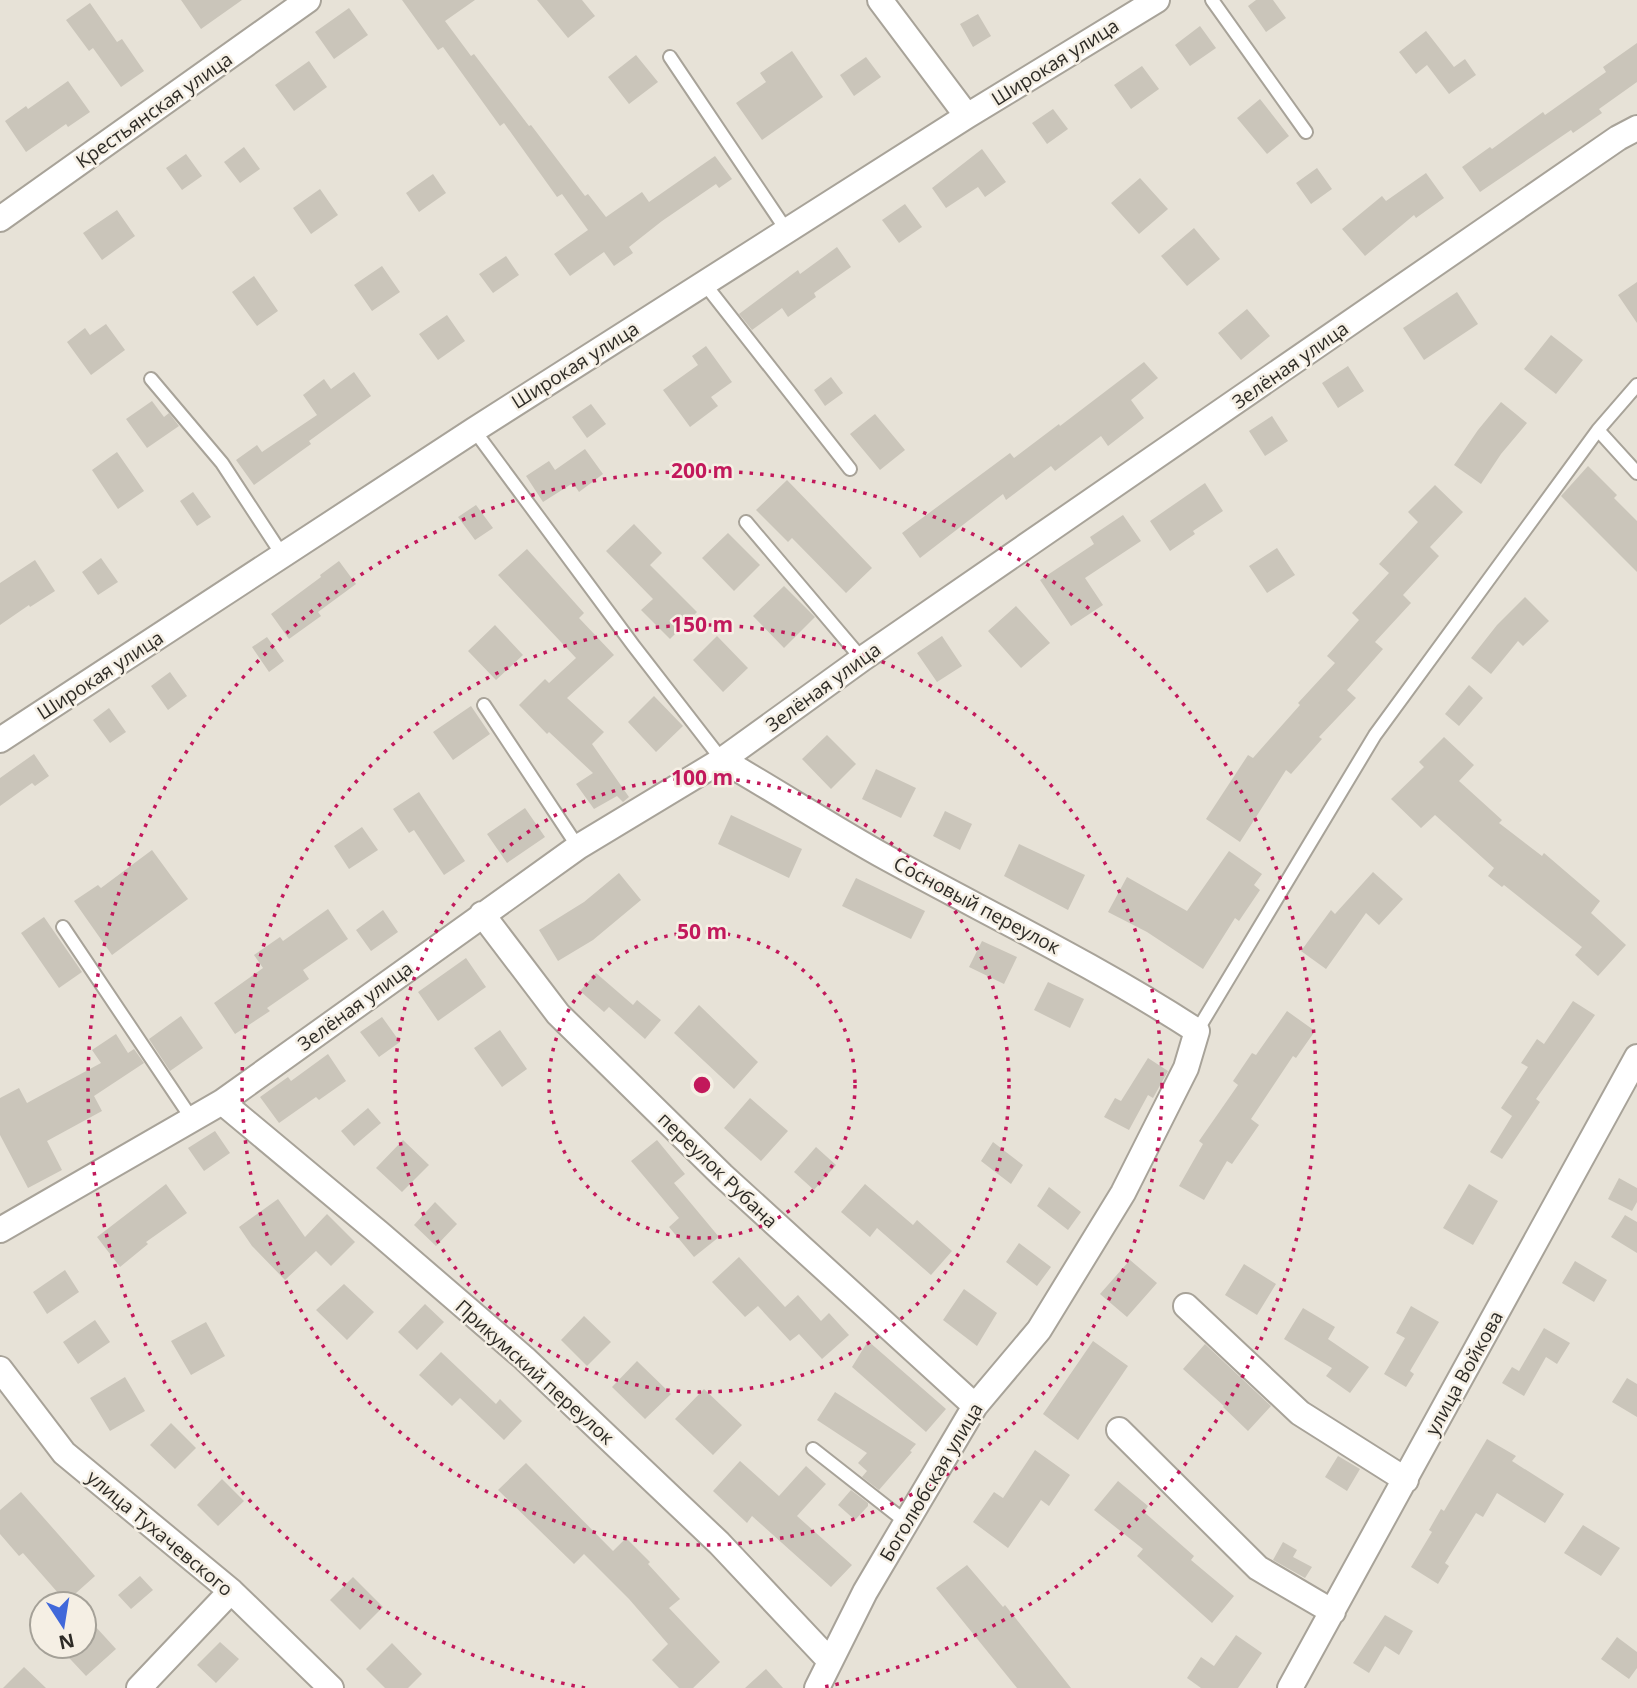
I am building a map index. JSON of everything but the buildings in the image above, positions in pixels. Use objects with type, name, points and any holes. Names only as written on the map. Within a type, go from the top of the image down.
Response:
[{"type":"street","name":"Крестьянская улица","points":[[0,219],[308,0]]},
{"type":"street","points":[[880,0],[967,116]]},
{"type":"street","name":"Широкая улица","points":[[0,740],[474,430],[967,116],[1157,0]]},
{"type":"street","name":"Зелёная улица","points":[[0,1230],[222,1102],[578,847],[722,760],[862,659],[1618,138],[1637,128]]},
{"type":"street","name":"Сосновый переулок","points":[[722,760],[884,857],[1139,993],[1197,1031]]},
{"type":"street","name":"переулок Рубана","points":[[482,914],[558,1014],[722,1175],[975,1406]]},
{"type":"street","name":"Боголюбская улица","points":[[817,1688],[865,1592],[975,1406],[1039,1330],[1123,1193],[1186,1068],[1197,1031]]},
{"type":"street","name":"улица Войкова","points":[[1290,1688],[1637,1056]]},
{"type":"street","name":"Прикумский переулок","points":[[222,1102],[524,1358],[719,1543],[830,1661]]},
{"type":"street","points":[[1186,1306],[1300,1413],[1406,1480]]},
{"type":"street","name":"улица Тухачевского","points":[[0,1369],[64,1453],[231,1591],[331,1688]]},
{"type":"street","points":[[1119,1430],[1258,1568],[1333,1612]]},
{"type":"street","points":[[139,1688],[231,1591]]},
{"type":"lane","points":[[1212,0],[1306,132]]},
{"type":"lane","points":[[670,57],[787,231]]},
{"type":"lane","points":[[704,284],[850,469]]},
{"type":"lane","points":[[151,379],[222,463],[283,556]]},
{"type":"lane","points":[[1197,1031],[1375,735],[1598,430],[1637,386]]},
{"type":"lane","points":[[474,430],[632,645],[722,760]]},
{"type":"lane","points":[[1598,430],[1637,473]]},
{"type":"lane","points":[[746,522],[862,659]]},
{"type":"lane","points":[[484,705],[578,847]]},
{"type":"lane","points":[[63,928],[192,1119]]},
{"type":"lane","points":[[813,1449],[906,1522]]}]
